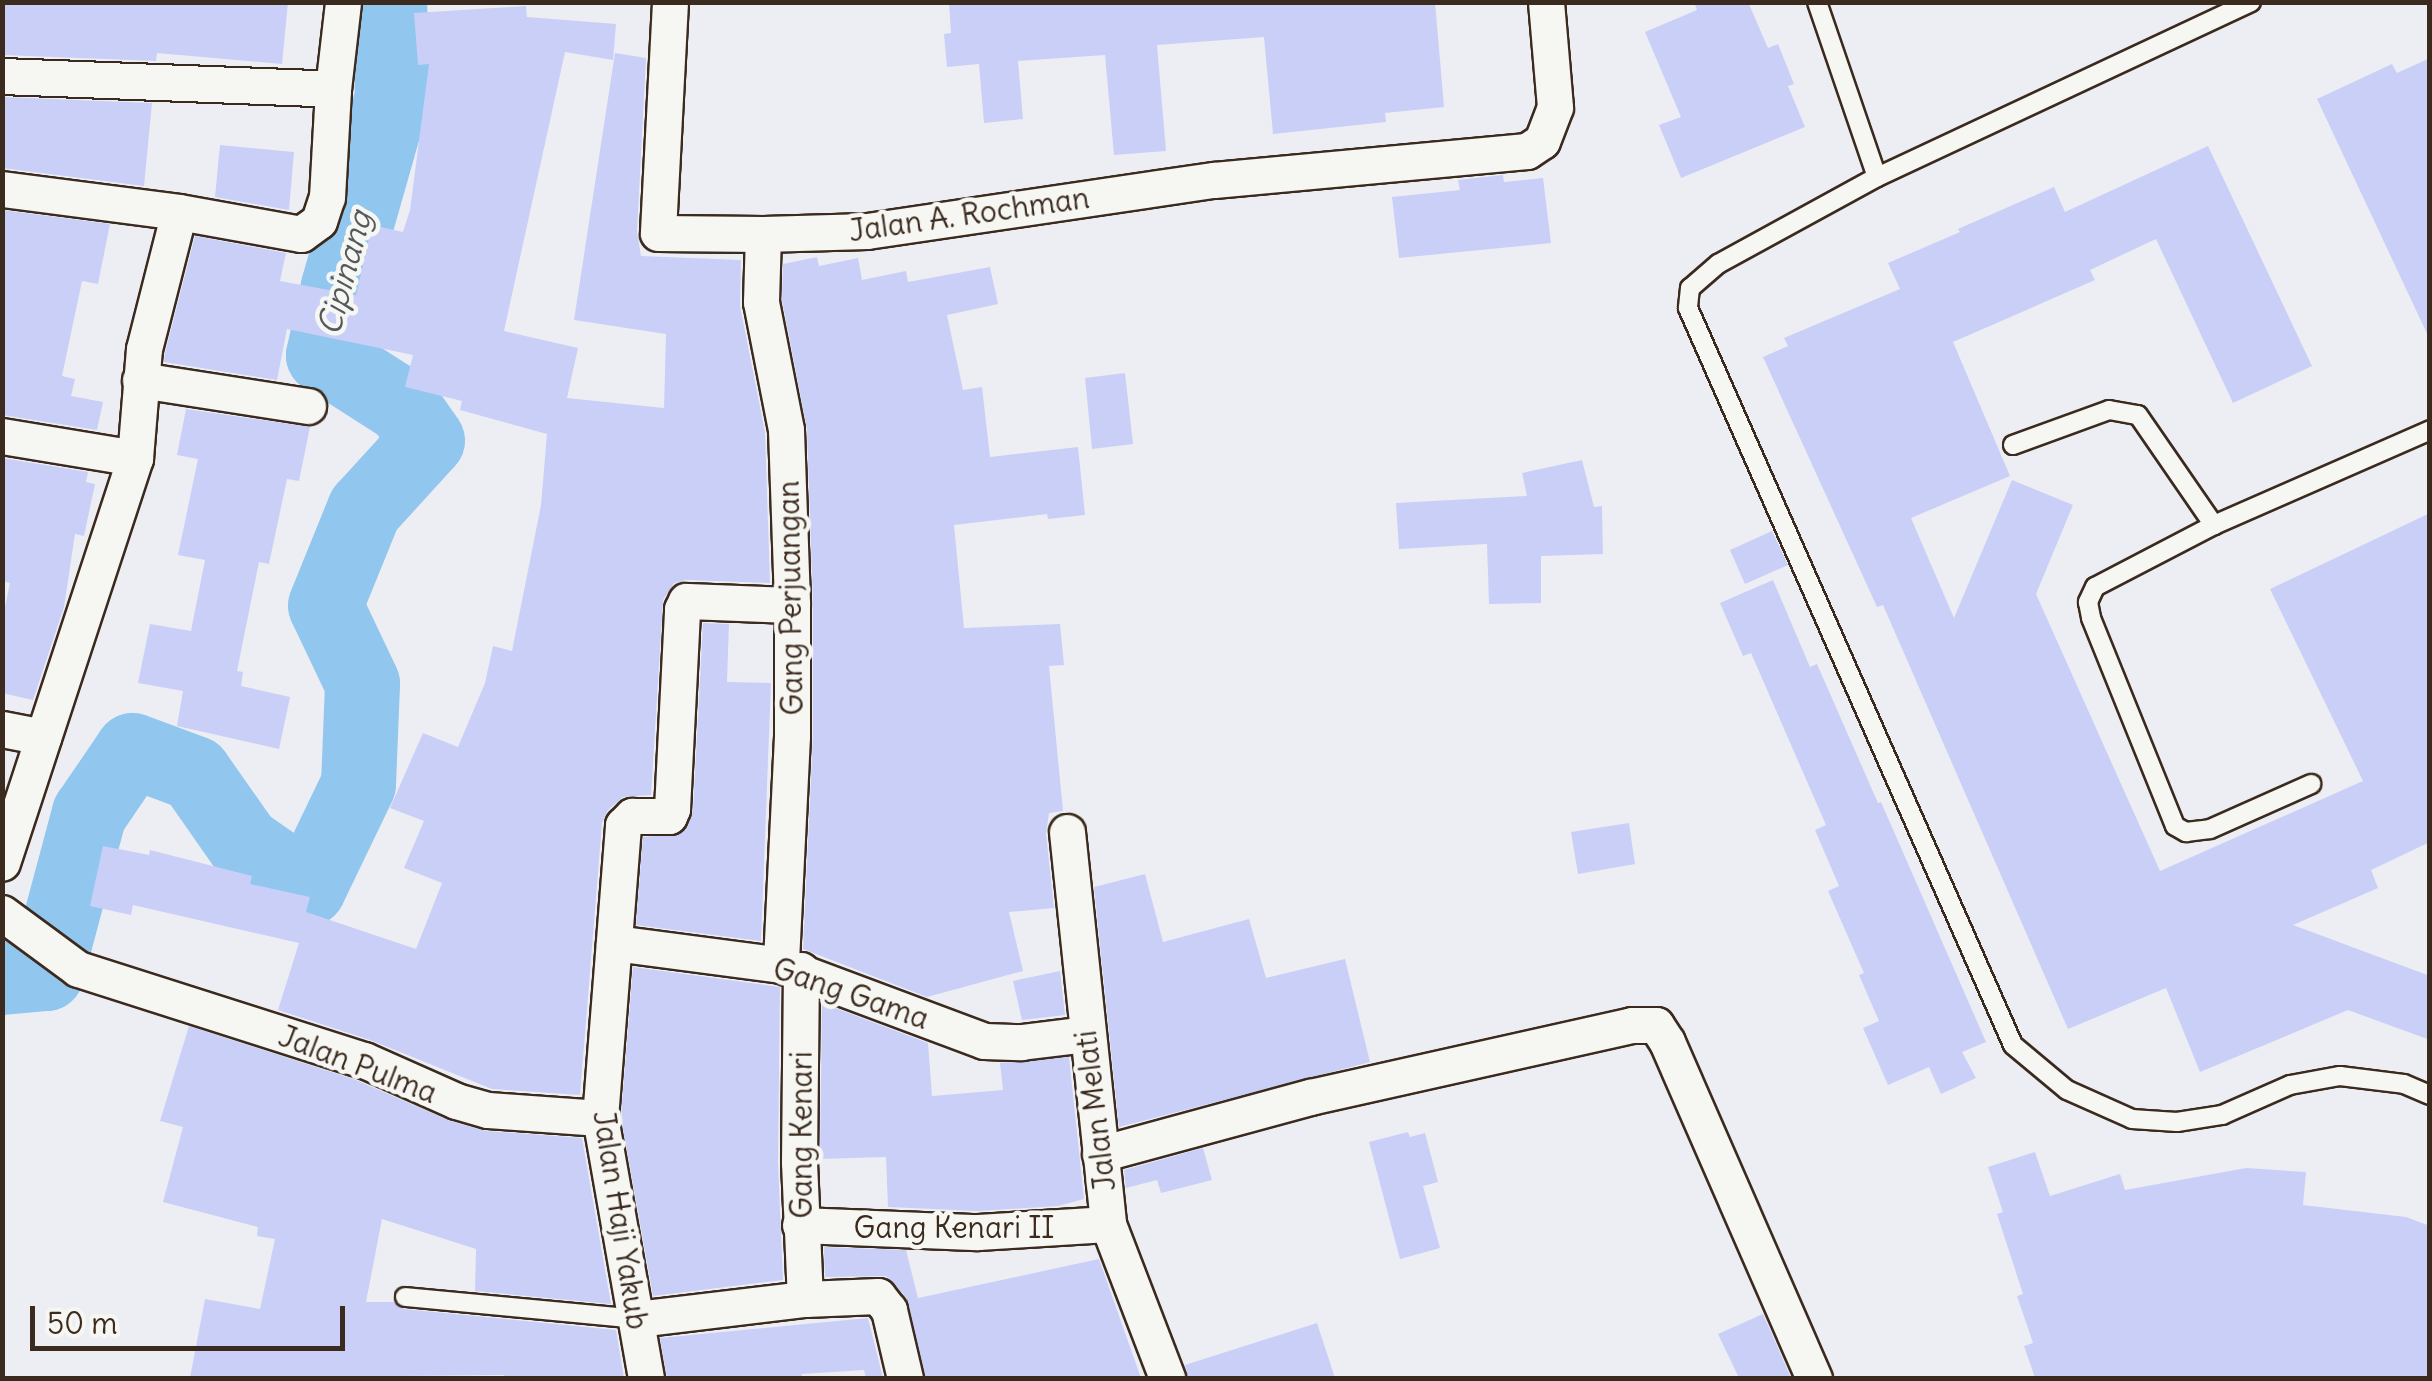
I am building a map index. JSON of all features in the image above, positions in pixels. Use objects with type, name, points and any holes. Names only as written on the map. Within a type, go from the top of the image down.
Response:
[{"type":"street","points":[[2,189],[178,212],[300,234],[312,229],[327,197],[343,2]]},
{"type":"street","name":"Jalan A. Rochman","points":[[670,2],[658,233],[762,249],[1214,180],[1508,156],[1542,142],[1550,126],[1554,107],[1546,2]]},
{"type":"street","points":[[2,76],[333,88]]},
{"type":"street","points":[[2,863],[135,458],[140,380],[178,212]]},
{"type":"street","name":"Gang Perjuangan","points":[[762,249],[761,302],[786,430],[792,605],[791,968]]},
{"type":"street","points":[[140,380],[308,406]]},
{"type":"street","points":[[2,436],[135,458]]},
{"type":"street","name":"Jalan Haji Yakub","points":[[646,1378],[600,1118],[622,825],[632,816],[669,816],[672,809],[683,605],[691,600],[792,605]]},
{"type":"street","points":[[2,729],[44,737]]},
{"type":"street","name":"Jalan Melati","points":[[1067,832],[1108,1224],[1167,1378]]},
{"type":"street","name":"Jalan Pulma","points":[[13,923],[78,969],[121,986],[172,998],[364,1060],[456,1101],[488,1110],[600,1118]]},
{"type":"street","name":"Gang Gama","points":[[614,942],[791,968],[984,1041],[1021,1042],[1086,1034]]},
{"type":"street","name":"Gang Kenari","points":[[791,968],[804,1299]]},
{"type":"street","points":[[1100,1154],[1310,1097],[1632,1025],[1656,1026],[1668,1042],[1814,1378]]},
{"type":"street","name":"Gang Kenari II","points":[[800,1225],[978,1232],[1108,1224]]},
{"type":"street","points":[[636,1319],[804,1299],[881,1297],[889,1310],[905,1378]]},
{"type":"lane","points":[[1817,2],[1877,177]]},
{"type":"lane","points":[[2251,2],[1877,177],[1718,264],[1690,288],[1688,308],[2013,1045],[2067,1090],[2132,1120],[2177,1122],[2222,1115],[2290,1085],[2340,1076],[2404,1084],[2430,1095]]},
{"type":"lane","points":[[2013,445],[2109,410],[2138,414],[2214,524]]},
{"type":"lane","points":[[2311,784],[2210,829],[2186,832],[2175,826],[2090,618],[2088,602],[2096,586],[2214,524],[2430,430]]},
{"type":"lane","points":[[405,1297],[636,1319]]},
{"type":"building","points":[[4,2],[288,2],[282,64],[157,53],[156,61],[3,55]]},
{"type":"building","points":[[949,2],[1435,2],[1444,107],[1385,113],[1386,122],[1273,134],[1264,37],[1157,45],[1166,151],[1114,155],[1105,55],[1018,61],[1023,119],[984,123],[979,64],[947,67],[944,34],[951,33]]},
{"type":"building","points":[[1694,2],[1748,2],[1768,48],[1778,44],[1794,84],[1788,86],[1805,127],[1681,178],[1659,125],[1681,117],[1645,32],[1697,10]]},
{"type":"building","points":[[526,6],[527,17],[616,24],[613,60],[565,52],[504,331],[578,348],[567,398],[664,408],[666,334],[574,320],[615,53],[646,58],[637,232],[641,256],[741,260],[740,306],[765,432],[770,583],[686,580],[674,583],[663,600],[651,795],[623,797],[608,810],[602,823],[580,1095],[492,1089],[370,1040],[278,1010],[299,943],[133,905],[131,915],[90,906],[103,846],[149,855],[150,850],[252,876],[250,884],[310,897],[306,912],[416,949],[442,883],[404,868],[424,821],[390,808],[423,733],[458,747],[485,683],[493,646],[512,651],[541,505],[547,434],[460,410],[462,401],[405,387],[413,355],[287,329],[277,380],[164,362],[165,353],[195,236],[286,253],[280,281],[356,295],[372,225],[403,232],[410,210],[429,64],[418,65],[414,13]]},
{"type":"building","points":[[2430,58],[2430,340],[2317,99],[2392,64],[2397,73]]},
{"type":"building","points":[[2,97],[152,103],[144,186],[2,168]]},
{"type":"building","points":[[220,145],[294,152],[289,210],[215,197]]},
{"type":"building","points":[[2208,146],[2312,366],[2233,403],[2156,239],[2090,270],[2095,280],[1953,342],[2010,476],[1911,518],[1954,618],[2012,480],[2073,505],[2036,594],[2160,871],[2363,781],[2270,589],[2430,513],[2430,842],[2371,870],[2378,888],[2293,925],[2430,976],[2430,1040],[2348,1010],[2200,1072],[2166,988],[2068,1029],[1883,605],[1877,607],[1763,357],[1788,346],[1784,338],[1900,289],[1888,263],[1960,232],[1958,229],[2054,187],[2065,212]]},
{"type":"building","points":[[1503,175],[1504,182],[1543,178],[1551,243],[1399,258],[1392,197],[1460,190],[1458,180]]},
{"type":"building","points":[[2,210],[110,224],[98,284],[82,281],[62,376],[75,379],[71,396],[103,402],[97,430],[2,415]]},
{"type":"building","points":[[817,257],[819,266],[858,258],[862,280],[906,271],[908,282],[990,267],[998,304],[947,315],[963,390],[982,387],[990,457],[1078,447],[1085,515],[1048,519],[1047,514],[954,525],[964,628],[1060,624],[1064,665],[1049,666],[1063,811],[1049,813],[1046,833],[1054,908],[1009,912],[1023,971],[927,997],[803,949],[813,737],[813,604],[807,429],[782,300],[783,264]]},
{"type":"building","points":[[1125,373],[1133,444],[1092,449],[1085,378]]},
{"type":"building","points":[[186,409],[310,427],[299,481],[287,479],[269,564],[259,562],[237,671],[243,672],[241,686],[290,697],[279,749],[177,726],[183,691],[138,683],[150,624],[191,631],[205,560],[178,555],[198,459],[177,455]]},
{"type":"building","points":[[2,458],[88,472],[86,482],[95,484],[84,536],[75,534],[64,607],[33,700],[2,693],[2,621],[10,583],[2,581]]},
{"type":"building","points":[[1582,460],[1594,507],[1602,506],[1603,554],[1541,556],[1541,603],[1489,604],[1487,544],[1399,549],[1396,503],[1527,496],[1522,473]]},
{"type":"building","points":[[1772,531],[1788,565],[1745,584],[1730,550]]},
{"type":"building","points":[[1773,580],[1810,667],[1817,664],[1878,803],[1881,802],[1986,1042],[1962,1052],[1976,1078],[1941,1094],[1929,1067],[1888,1085],[1863,1028],[1879,1021],[1859,975],[1864,973],[1828,891],[1839,886],[1815,830],[1826,825],[1751,653],[1743,656],[1720,603]]},
{"type":"building","points":[[703,623],[729,624],[727,682],[771,683],[761,941],[636,925],[643,837],[680,834],[693,811]]},
{"type":"building","points":[[1629,823],[1635,864],[1578,874],[1571,832]]},
{"type":"building","points":[[1145,874],[1163,942],[1249,919],[1266,978],[1345,959],[1370,1062],[1119,1127],[1094,887]]},
{"type":"building","points":[[633,967],[780,987],[778,1162],[783,1280],[653,1296],[621,1117]]},
{"type":"building","points":[[1060,971],[1065,1015],[1022,1020],[1013,981]]},
{"type":"building","points":[[822,1003],[928,1043],[932,1096],[1003,1090],[1000,1063],[1069,1057],[1084,1199],[1058,1206],[978,1211],[888,1207],[886,1157],[820,1159]]},
{"type":"building","points":[[189,1026],[356,1080],[450,1121],[486,1131],[582,1138],[611,1304],[475,1291],[476,1249],[382,1219],[366,1302],[394,1302],[404,1309],[616,1330],[624,1378],[190,1378],[205,1299],[260,1309],[275,1239],[257,1236],[258,1227],[163,1202],[183,1127],[160,1121]]},
{"type":"building","points":[[1408,1132],[1410,1137],[1425,1133],[1438,1182],[1423,1186],[1440,1248],[1400,1259],[1369,1142]]},
{"type":"building","points":[[1203,1148],[1212,1180],[1161,1193],[1157,1180],[1126,1188],[1124,1170]]},
{"type":"building","points":[[2035,1152],[2050,1196],[2120,1174],[2125,1190],[2246,1168],[2306,1172],[2303,1205],[2406,1217],[2430,1226],[2430,1378],[2035,1378],[2024,1346],[2033,1343],[2017,1296],[2023,1294],[1997,1214],[2003,1212],[1988,1167]]},
{"type":"building","points":[[824,1247],[906,1250],[918,1298],[1099,1259],[1141,1378],[926,1378],[906,1297],[886,1276],[825,1277]]},
{"type":"building","points":[[1763,1314],[1791,1378],[1739,1378],[1718,1334]]},
{"type":"building","points":[[868,1318],[883,1378],[866,1378],[864,1370],[802,1374],[802,1378],[667,1378],[660,1338]]},
{"type":"building","points":[[1317,1323],[1335,1378],[1188,1378],[1185,1365]]},
{"type":"waterway","name":"Cipinang","points":[[2,977],[46,973],[89,813],[132,750],[194,773],[243,843],[308,888],[358,784],[362,683],[325,605],[364,509],[427,440],[403,406],[323,355],[338,286],[392,96],[389,2]]}]
